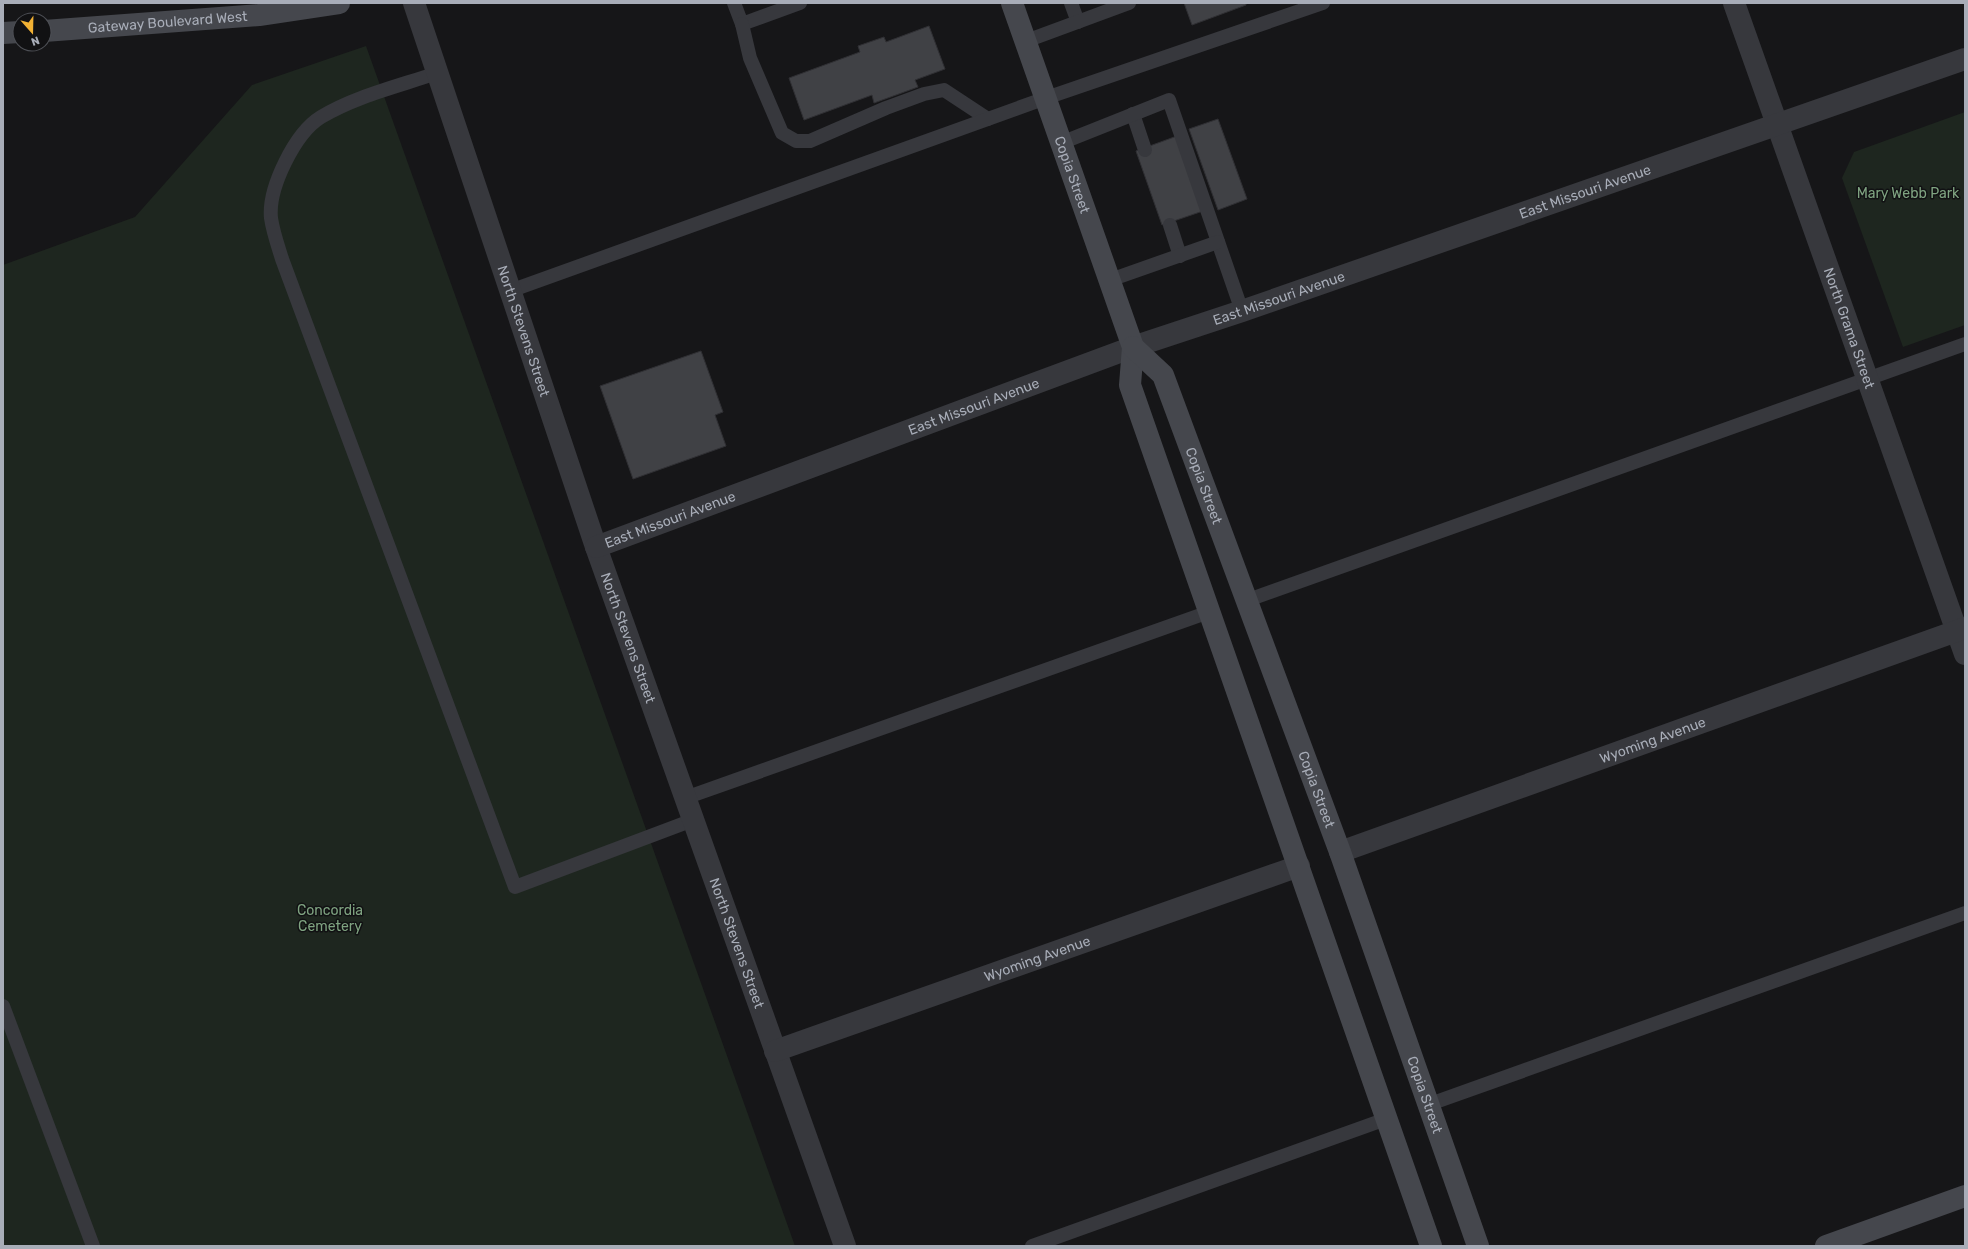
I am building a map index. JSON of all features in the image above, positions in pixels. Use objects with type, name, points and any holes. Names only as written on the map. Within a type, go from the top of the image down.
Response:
[{"type":"main road","name":"Gateway Boulevard West","points":[[52,30],[259,15],[339,3]]},
{"type":"main road","name":"Copia Street","points":[[1012,3],[1133,346],[1130,385],[1431,1246]]},
{"type":"main road","name":"Copia Street","points":[[1133,346],[1163,375],[1248,600],[1340,852],[1430,1104],[1478,1246]]},
{"type":"main road","points":[[1826,1246],[1965,1196]]},
{"type":"street","name":"North Stevens Street","points":[[414,3],[596,547],[845,1246]]},
{"type":"street","name":"North Grama Street","points":[[1734,3],[1868,379],[1961,630],[1965,654]]},
{"type":"street","name":"East Missouri Avenue","points":[[596,547],[1133,346],[1242,311],[1965,59]]},
{"type":"street","name":"Wyoming Avenue","points":[[1340,852],[1961,630]]},
{"type":"street","name":"Wyoming Avenue","points":[[775,1051],[1299,866]]},
{"type":"lane","points":[[734,3],[742,24],[750,58],[782,134],[796,141],[810,141],[886,108],[924,94],[944,90],[988,119]]},
{"type":"lane","points":[[742,24],[800,3]]},
{"type":"lane","points":[[1071,3],[1078,22]]},
{"type":"lane","points":[[1026,41],[1129,3]]},
{"type":"lane","points":[[510,291],[1046,98],[1323,3]]},
{"type":"lane","points":[[437,73],[345,105],[320,118],[308,127],[286,161],[278,179],[273,199],[271,217],[282,259],[514,887],[693,820]]},
{"type":"lane","points":[[1061,142],[1169,100],[1242,311]]},
{"type":"lane","points":[[1133,114],[1145,150]]},
{"type":"lane","points":[[1170,225],[1180,256]]},
{"type":"lane","points":[[1110,280],[1218,242]]},
{"type":"lane","points":[[1248,600],[1965,344]]},
{"type":"lane","points":[[685,798],[1209,612]]},
{"type":"lane","points":[[1430,1104],[1965,913]]},
{"type":"lane","points":[[3,1006],[93,1246]]},
{"type":"lane","points":[[1032,1246],[1386,1119]]},
{"type":"green space","name":"Concordia Cemetery","points":[[366,46],[795,1246],[3,1246],[3,265],[135,217],[252,85]]},
{"type":"green space","name":"Mary Webb Park","points":[[1965,112],[1965,325],[1903,347],[1842,178],[1854,152]]},
{"type":"building","points":[[1184,3],[1246,3],[1246,5],[1192,25]]},
{"type":"building","points":[[929,26],[945,69],[915,80],[918,87],[874,103],[872,95],[804,120],[789,78],[860,52],[858,46],[884,37],[886,42]]},
{"type":"building","points":[[1218,119],[1247,199],[1218,210],[1189,129]]},
{"type":"building","points":[[1177,136],[1203,211],[1162,225],[1136,151]]},
{"type":"building","points":[[701,351],[723,412],[715,415],[726,446],[633,479],[600,386]]}]
